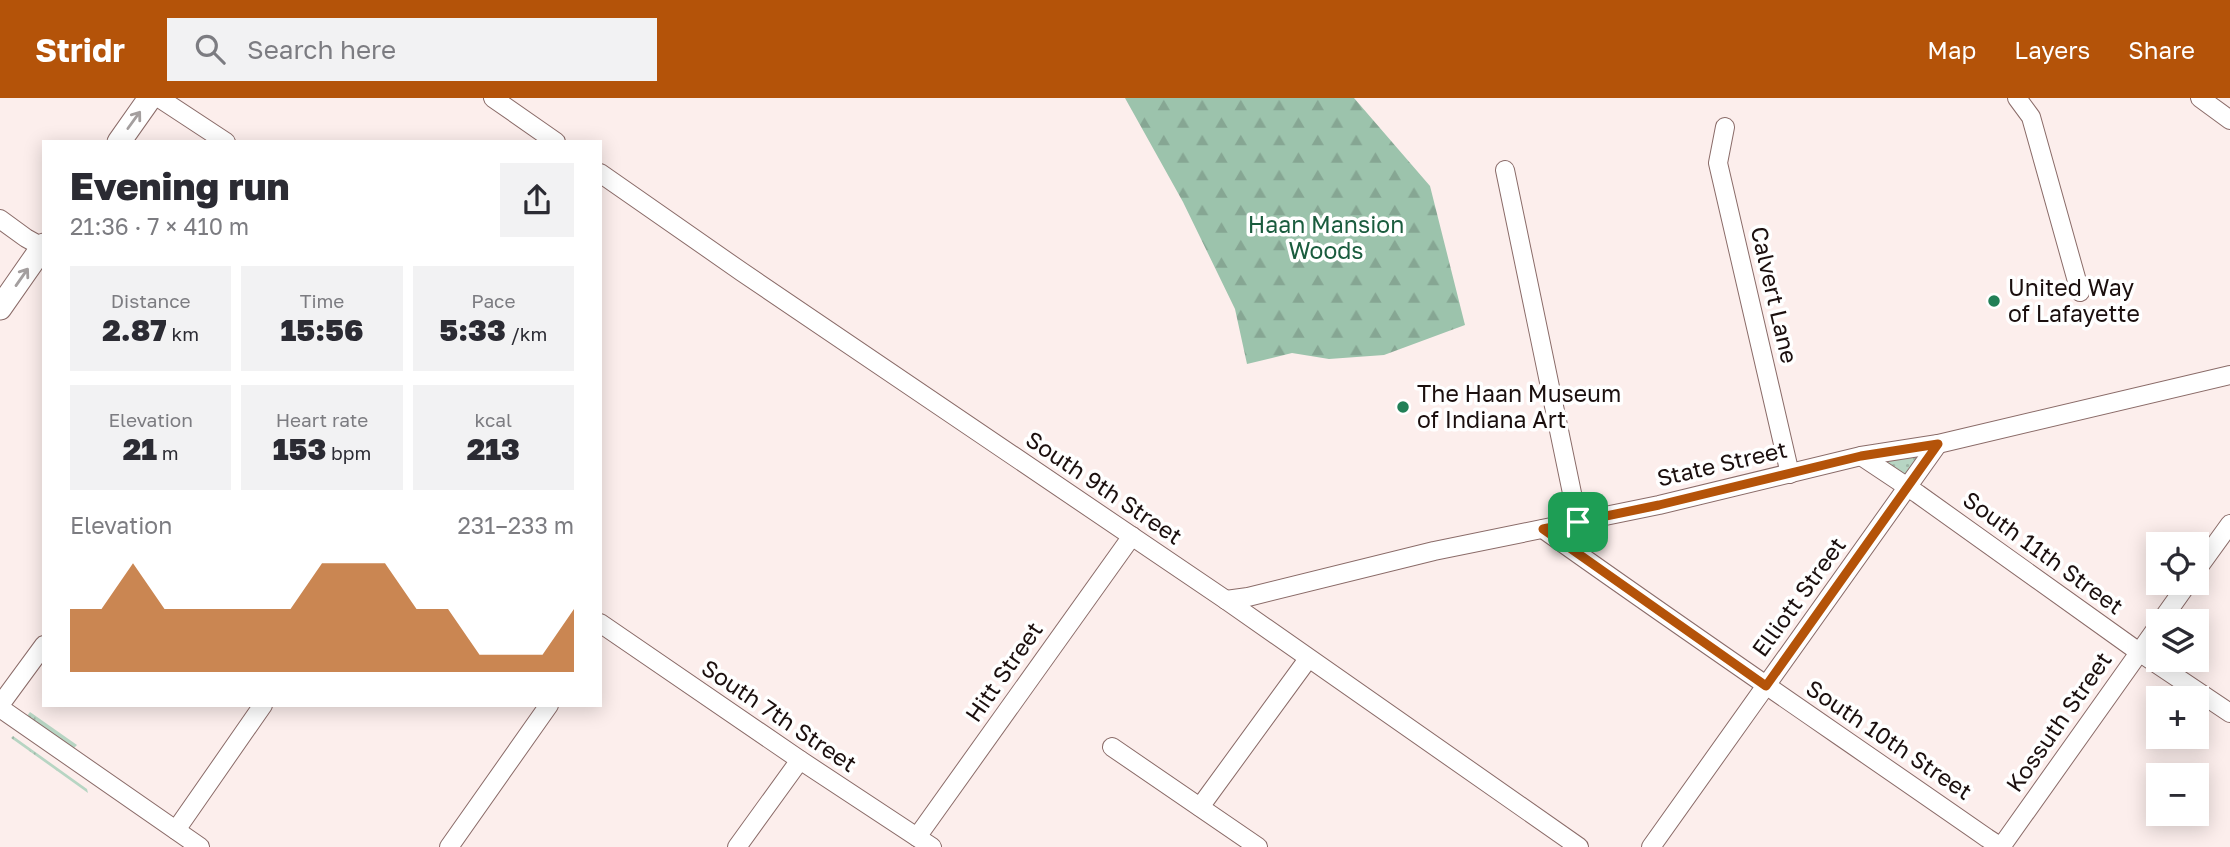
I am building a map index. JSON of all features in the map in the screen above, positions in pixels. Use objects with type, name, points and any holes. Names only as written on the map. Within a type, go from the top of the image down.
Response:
[{"type":"main road","points":[[120,140],[150,98]]},
{"type":"main road","points":[[0,308],[42,248]]},
{"type":"street","points":[[159,98],[223,140]]},
{"type":"street","points":[[493,98],[553,140]]},
{"type":"street","points":[[2017,98],[2031,117],[2080,292]]},
{"type":"street","points":[[2200,98],[2230,120]]},
{"type":"street","name":"Calvert Lane","points":[[1726,127],[1718,163],[1790,474]]},
{"type":"street","points":[[1505,170],[1578,522]]},
{"type":"street","name":"South 9th Street","points":[[602,174],[1226,600],[1580,847]]},
{"type":"street","points":[[0,219],[42,246]]},
{"type":"street","name":"State Street","points":[[1226,600],[1248,597],[1434,551],[1659,505],[1861,456],[1938,444],[2230,375]]},
{"type":"street","name":"Elliott Street","points":[[1651,847],[1938,444]]},
{"type":"street","name":"South 11th Street","points":[[1861,456],[2230,713]]},
{"type":"street","points":[[2209,553],[2230,524]]},
{"type":"street","name":"South 10th Street","points":[[1543,529],[2001,847]]},
{"type":"street","name":"Hitt Street","points":[[925,842],[1132,536]]},
{"type":"street","name":"South 7th Street","points":[[602,628],[925,842]]},
{"type":"street","name":"Kossuth Street","points":[[2001,847],[2146,642]]},
{"type":"street","points":[[42,648],[0,706],[200,847]]},
{"type":"street","points":[[1200,807],[1308,659]]},
{"type":"street","points":[[176,830],[262,707]]},
{"type":"street","points":[[449,847],[549,707]]},
{"type":"street","points":[[1112,747],[1258,847]]},
{"type":"street","points":[[737,847],[800,760]]},
{"type":"green space","name":"Haan Mansion Woods","points":[[1125,98],[1354,98],[1430,186],[1465,325],[1384,355],[1329,359],[1292,353],[1247,364],[1235,309],[1183,202]]},
{"type":"green space","points":[[1938,444],[1907,486],[1861,456]]},
{"type":"green space","points":[[30,712],[77,745],[74,748],[27,716]]},
{"type":"green space","points":[[13,736],[87,789],[88,793],[11,738]]},
{"type":"place","name":"United Way of Lafayette","points":[[1994,301]]},
{"type":"place","name":"The Haan Museum of Indiana Art","points":[[1403,407]]},
{"type":"route","points":[[1938,444],[1766,686],[1543,529],[1578,522],[1861,456],[1938,444]]}]
